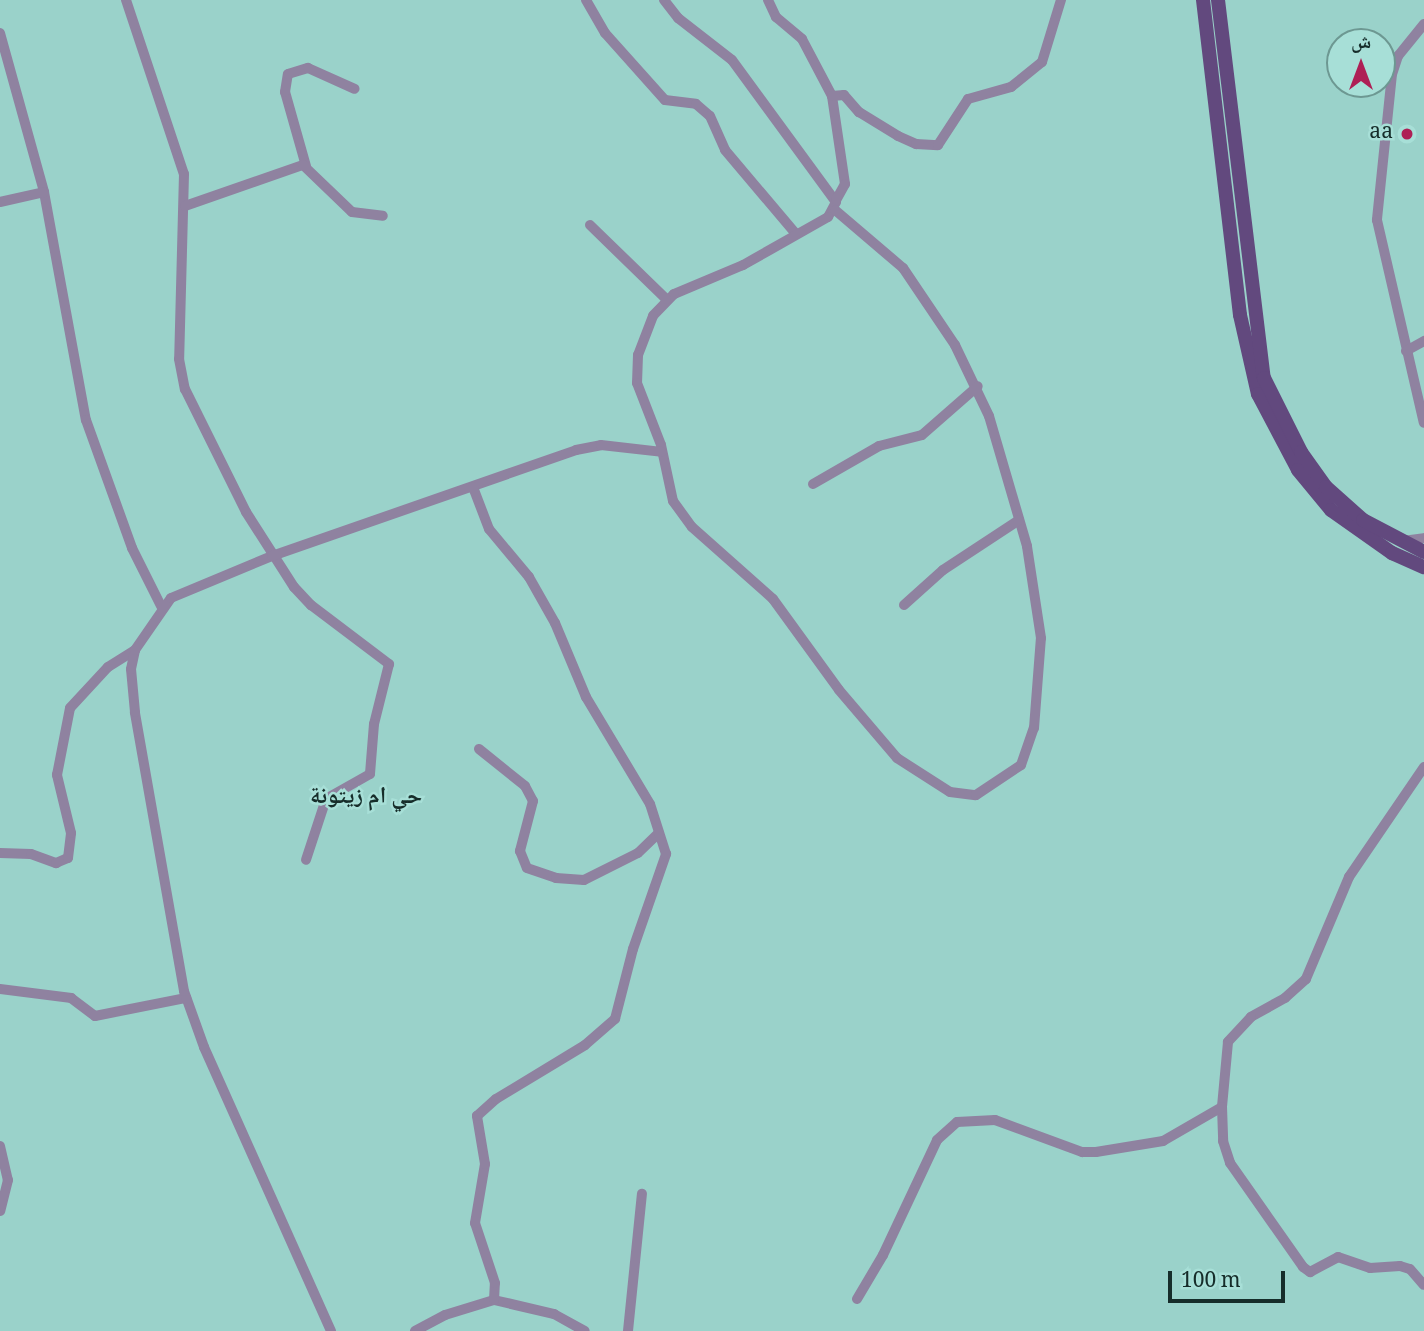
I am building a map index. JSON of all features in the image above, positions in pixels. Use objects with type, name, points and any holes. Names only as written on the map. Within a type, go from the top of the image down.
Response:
[{"type":"main road","points":[[1203,0],[1240,315],[1258,394],[1298,470],[1331,510],[1392,553],[1424,567]]},
{"type":"main road","points":[[1218,0],[1264,378],[1296,443],[1326,487],[1363,520],[1424,552]]},
{"type":"street","points":[[126,0],[183,167],[185,206],[182,379],[272,556],[303,597],[389,664],[374,724],[370,774],[326,799],[306,860]]},
{"type":"street","points":[[586,0],[605,33],[665,100],[696,104],[710,116],[725,150],[796,234]]},
{"type":"street","points":[[664,0],[678,18],[732,60],[835,204],[908,274],[978,386],[1033,570],[1041,638],[1034,728],[1027,753],[1014,771],[988,791],[962,796],[897,758],[839,690],[773,599],[692,527],[669,492],[662,452],[637,371],[642,343],[666,299],[743,265],[796,234],[835,204],[845,184],[832,96],[802,39],[776,17],[768,0]]},
{"type":"street","points":[[832,96],[844,95],[859,113],[898,136],[916,144],[938,145],[968,99],[1011,87],[1042,62],[1061,0]]},
{"type":"street","points":[[1424,24],[1394,67],[1377,220],[1424,423]]},
{"type":"street","points":[[0,33],[44,192],[86,419],[127,535],[161,607]]},
{"type":"street","points":[[355,89],[309,68],[288,74],[285,92],[306,166],[352,212],[383,216]]},
{"type":"street","points":[[185,206],[306,166]]},
{"type":"street","points":[[0,202],[44,192]]},
{"type":"street","points":[[590,226],[666,299]]},
{"type":"street","points":[[1406,352],[1424,341]]},
{"type":"street","points":[[813,484],[879,446],[922,435],[978,386]]},
{"type":"street","points":[[331,1331],[186,998],[135,712],[131,681],[135,650],[161,607],[178,594],[272,556],[591,446],[662,452]]},
{"type":"street","points":[[472,487],[489,528],[529,576],[555,623],[586,697],[644,792],[666,857],[633,949],[615,1019],[585,1045],[496,1099],[477,1116],[485,1164],[475,1223],[495,1283],[494,1300]]},
{"type":"street","points":[[904,605],[943,570],[1019,520]]},
{"type":"street","points":[[1400,541],[1424,538]]},
{"type":"street","points":[[0,853],[31,854],[55,863],[68,858],[71,833],[57,775],[70,708],[108,667],[135,650]]},
{"type":"street","points":[[479,749],[525,786],[533,800],[520,851],[527,868],[556,878],[584,880],[638,853],[659,833]]},
{"type":"street","points":[[1424,767],[1349,877],[1306,979],[1285,998],[1251,1017],[1228,1042],[1222,1107],[1223,1141],[1230,1163],[1303,1267],[1310,1272],[1338,1257],[1370,1268],[1400,1266],[1410,1269],[1424,1285]]},
{"type":"street","points":[[0,989],[71,999],[95,1016],[186,998]]},
{"type":"street","points":[[857,1299],[883,1255],[937,1140],[957,1122],[995,1119],[1082,1152],[1096,1153],[1163,1141],[1222,1107]]},
{"type":"street","points":[[0,1146],[8,1180],[0,1211]]},
{"type":"street","points":[[628,1331],[642,1194]]},
{"type":"street","points":[[415,1331],[445,1315],[494,1300],[554,1314],[585,1331]]},
{"type":"place","name":"aa","points":[[1407,134]]},
{"type":"district","name":"حي ام زيتونة","points":[[366,798]]}]
